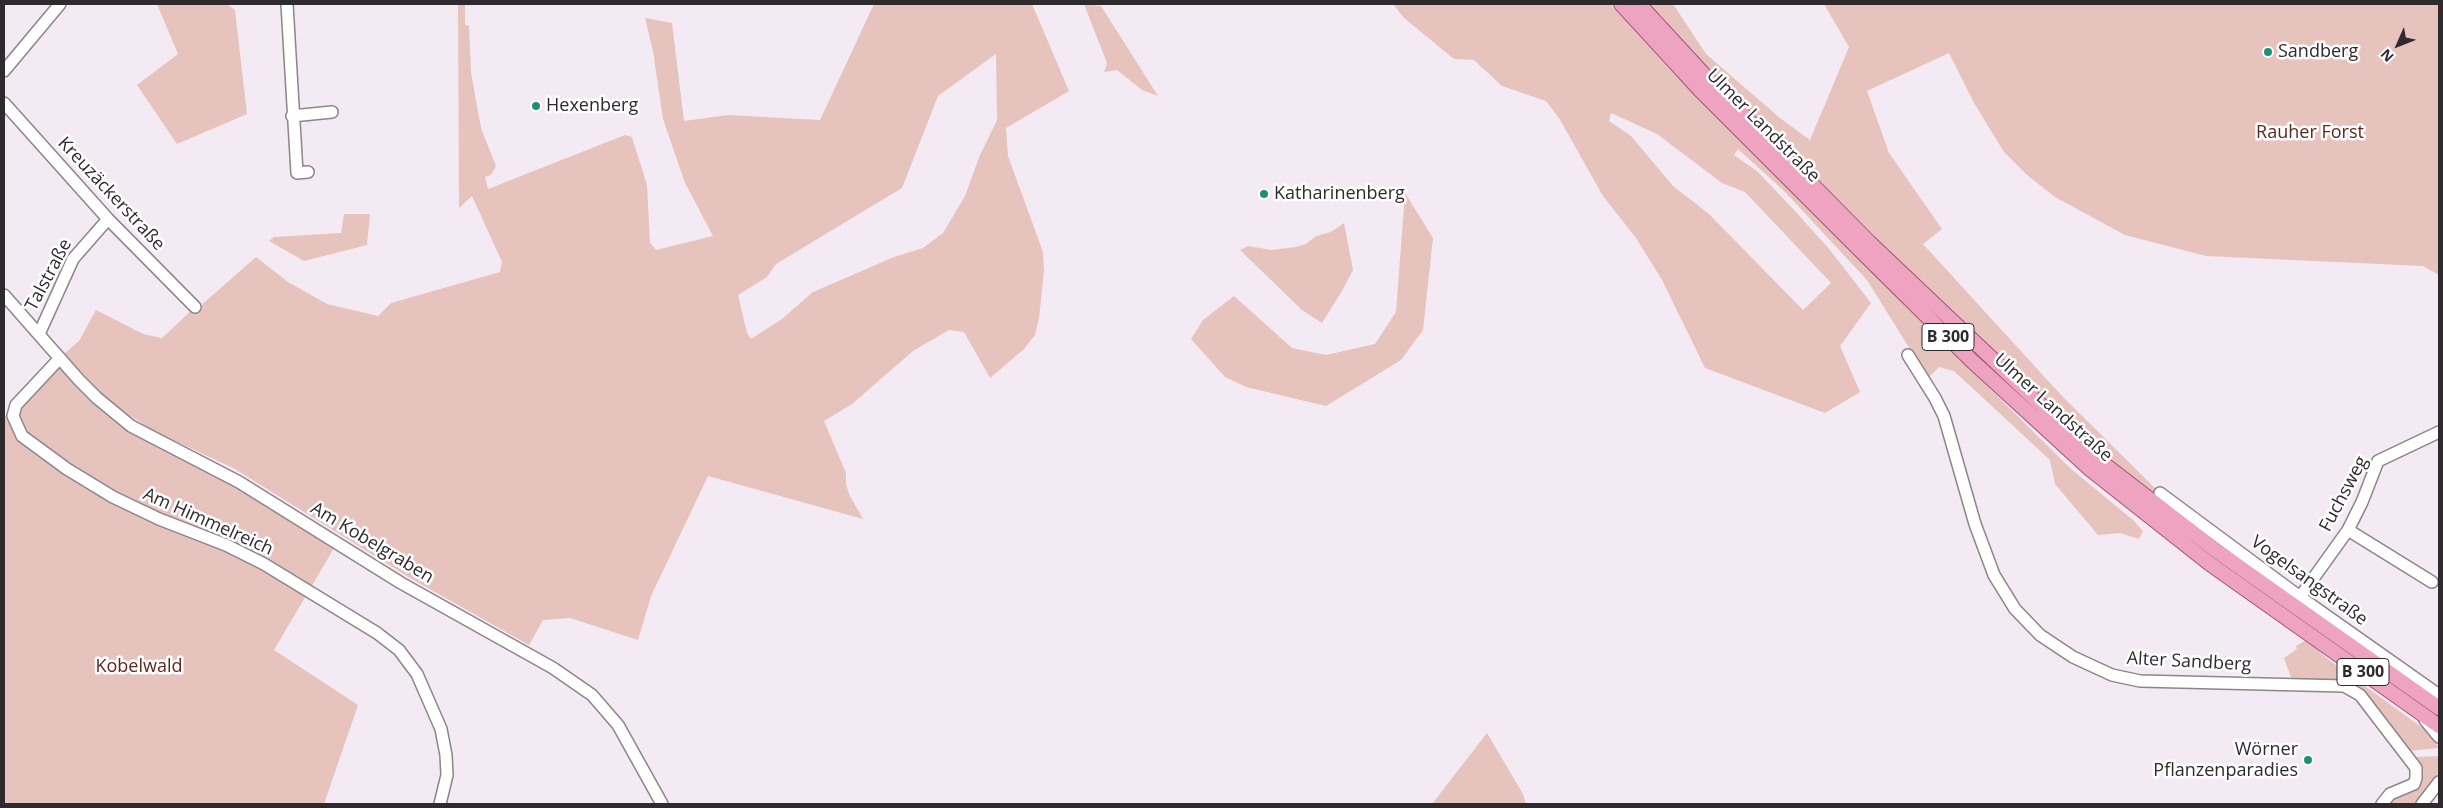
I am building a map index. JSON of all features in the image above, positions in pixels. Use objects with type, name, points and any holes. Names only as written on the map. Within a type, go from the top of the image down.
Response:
[{"type":"main road","name":"Ulmer Landstraße","points":[[1621,4],[1700,90],[1971,360],[2085,464],[2190,549],[2439,726]]},
{"type":"main road","name":"Ulmer Landstraße","points":[[1639,4],[1716,87],[1869,242],[2099,460],[2211,548],[2439,708]]},
{"type":"street","points":[[4,71],[60,4]]},
{"type":"street","points":[[287,4],[292,116],[297,173],[308,172]]},
{"type":"street","name":"Kreuzäckerstraße","points":[[4,103],[108,219],[195,307]]},
{"type":"street","points":[[292,116],[332,112]]},
{"type":"street","name":"Talstraße","points":[[4,295],[39,334],[73,260],[108,219]]},
{"type":"street","name":"Am Kobelgraben","points":[[39,334],[97,398],[131,426],[239,482],[401,583],[553,668],[580,686],[602,704],[618,725],[646,780],[662,804]]},
{"type":"street","name":"Alter Sandberg","points":[[1908,355],[1944,416],[1975,524],[1994,575],[2015,609],[2040,635],[2073,657],[2112,675],[2140,681],[2344,686],[2360,695],[2416,768],[2414,784],[2390,794],[2382,804]]},
{"type":"street","name":"Am Himmelreich","points":[[60,358],[16,405],[13,416],[22,436],[67,470],[135,508],[226,545],[264,564],[377,633],[399,650],[417,674],[441,728],[446,755],[446,775],[440,804]]},
{"type":"street","name":"Fuchsweg","points":[[2300,597],[2348,530],[2362,502],[2378,461],[2439,432]]},
{"type":"street","name":"Vogelsangstraße","points":[[2160,493],[2300,597],[2439,694]]},
{"type":"street","points":[[2348,530],[2432,582]]},
{"type":"street","points":[[2418,710],[2439,737]]},
{"type":"street","points":[[2423,804],[2439,782]]},
{"type":"street","points":[[2423,804],[2439,793]]},
{"type":"green space","points":[[157,4],[227,4],[235,10],[247,114],[177,144],[137,85],[178,54]]},
{"type":"green space","points":[[458,4],[465,4],[465,25],[469,26],[471,72],[479,118],[482,131],[496,166],[491,175],[485,177],[488,189],[625,135],[632,137],[647,185],[650,243],[656,250],[713,236],[685,183],[663,119],[653,51],[645,18],[672,23],[684,121],[728,115],[820,120],[874,4],[1032,4],[1069,91],[1006,128],[1008,156],[1043,252],[1044,271],[1039,318],[1035,335],[1024,349],[990,378],[964,332],[949,330],[913,351],[852,404],[824,421],[846,473],[846,485],[850,496],[863,519],[708,476],[651,596],[638,640],[570,618],[543,620],[529,645],[410,578],[235,469],[152,430],[120,409],[97,389],[64,354],[79,341],[96,310],[143,334],[162,338],[195,307],[198,308],[256,257],[288,282],[327,304],[378,316],[391,303],[500,272],[502,262],[472,196],[459,208]],"holes":[[[996,54],[997,120],[980,155],[965,196],[943,233],[923,248],[894,257],[813,292],[782,319],[751,339],[747,333],[738,295],[767,277],[776,264],[902,188],[938,96]]]},
{"type":"green space","points":[[1084,4],[1101,6],[1158,96],[1142,90],[1117,70],[1104,72],[1107,63]]},
{"type":"green space","points":[[1393,4],[1610,4],[1673,73],[2070,468],[2133,520],[2143,531],[2139,539],[2120,533],[2098,535],[2055,484],[2050,460],[1954,371],[1939,367],[1928,378],[1867,280],[1785,192],[1738,149],[1734,155],[1757,171],[1795,211],[1830,250],[1871,303],[1840,346],[1860,392],[1825,413],[1705,368],[1662,280],[1636,238],[1603,196],[1559,118],[1546,101],[1502,86],[1474,60],[1454,59],[1404,18]],"holes":[[[1611,113],[1657,134],[1722,183],[1745,192],[1831,283],[1803,310],[1709,214],[1673,186],[1631,136],[1609,121]]]},
{"type":"green space","name":"Rauher Forst","points":[[1648,4],[1673,4],[1706,54],[1780,118],[1810,140],[1849,47],[1824,4],[2439,4],[2439,275],[2423,266],[2206,256],[2125,235],[2055,197],[2027,175],[2004,152],[1974,103],[1949,53],[1867,91],[1889,153],[1942,229],[1923,244],[2062,396],[2160,493],[2156,499],[2094,448],[1922,284],[1679,40]]},
{"type":"green space","points":[[1405,193],[1433,238],[1423,330],[1401,360],[1326,406],[1246,387],[1225,377],[1191,339],[1203,320],[1234,296],[1292,348],[1326,355],[1375,344],[1396,312]]},
{"type":"green space","points":[[344,214],[370,214],[367,245],[304,261],[269,241],[274,237],[341,233]]},
{"type":"green space","points":[[1344,223],[1353,270],[1322,323],[1302,310],[1240,250],[1248,246],[1271,250],[1296,247],[1306,244],[1316,236],[1331,232]]},
{"type":"green space","name":"Kobelwald","points":[[60,358],[113,412],[337,543],[274,650],[358,705],[324,804],[4,804],[4,416],[13,416]]},
{"type":"green space","points":[[2306,640],[2329,660],[2431,734],[2439,748],[2408,751],[2359,690],[2292,680],[2284,658],[2297,649],[2296,646]]},
{"type":"green space","points":[[1487,733],[1523,794],[1526,804],[1432,804]]},
{"type":"green space","points":[[2439,756],[2439,771],[2436,778],[2416,804],[2389,804],[2421,770],[2416,757]]},
{"type":"place","name":"Sandberg","points":[[2268,52]]},
{"type":"place","name":"Hexenberg","points":[[536,106]]},
{"type":"place","name":"Katharinenberg","points":[[1264,194]]},
{"type":"place","name":"Wörner Pflanzenparadies","points":[[2308,760]]}]
